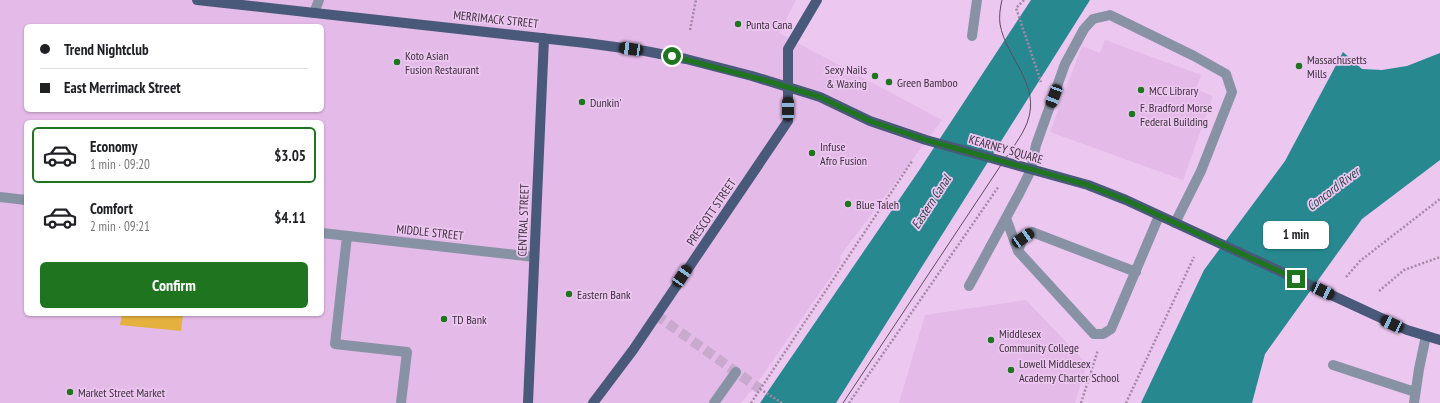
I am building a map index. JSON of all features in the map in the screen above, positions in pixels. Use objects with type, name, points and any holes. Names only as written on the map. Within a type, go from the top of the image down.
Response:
[{"type":"main road","name":"MERRIMACK STREET","points":[[197,0],[544,38],[646,51],[686,59],[788,87]]},
{"type":"main road","name":"PRESCOTT STREET","points":[[593,403],[633,350],[788,121],[788,49],[817,0]]},
{"type":"main road","name":"CENTRAL STREET","points":[[528,403],[544,38]]},
{"type":"main road","name":"KEARNEY SQUARE","points":[[788,87],[820,97],[870,121],[926,140],[1088,185],[1215,241],[1407,330],[1440,340]]},
{"type":"street","points":[[314,13],[319,0]]},
{"type":"street","points":[[972,36],[977,0]]},
{"type":"street","points":[[969,286],[1031,170],[1036,145],[1066,64],[1084,29],[1093,19],[1110,15],[1194,56],[1226,74],[1232,92],[1201,171],[1175,223]]},
{"type":"street","points":[[0,197],[24,200]]},
{"type":"street","points":[[1006,218],[1018,251],[1094,334],[1103,334],[1111,330],[1159,216]]},
{"type":"street","points":[[1018,251],[1023,238],[1032,232],[1136,272]]},
{"type":"street","name":"MIDDLE STREET","points":[[324,233],[534,257]]},
{"type":"street","points":[[347,236],[335,344],[407,352],[401,403]]},
{"type":"street","points":[[1414,403],[1426,336]]},
{"type":"street","points":[[1333,365],[1416,392]]},
{"type":"street","points":[[714,403],[736,372]]},
{"type":"path","points":[[690,30],[696,0]]},
{"type":"path","points":[[1024,0],[1016,8],[1043,89]]},
{"type":"path","points":[[750,403],[912,161]]},
{"type":"path","points":[[849,403],[999,186]]},
{"type":"path","points":[[1346,277],[1360,262],[1440,199]]},
{"type":"path","points":[[1126,403],[1194,257]]},
{"type":"path","points":[[1379,291],[1404,270],[1440,257]]},
{"type":"path","points":[[1080,403],[1103,334]]},
{"type":"path","points":[[760,389],[782,403]]},
{"type":"shaded area","points":[[0,0],[796,0],[779,33],[942,120],[840,256],[841,262],[753,389],[741,403],[0,403]]},
{"type":"shaded area","name":"F. Bradford Morse Federal Building","points":[[1105,40],[1201,75],[1196,89],[1213,96],[1183,180],[1050,132],[1082,46],[1100,53]]},
{"type":"shaded area","name":"Middlesex Community College","points":[[1026,300],[1087,364],[1075,403],[899,403],[925,315]]},
{"type":"shaded area","points":[[122,316],[183,316],[181,331],[120,325]]},
{"type":"water","name":"Eastern Canal","points":[[1031,0],[1090,0],[836,403],[760,403],[918,172]]},
{"type":"water","name":"Concord River","points":[[1343,52],[1362,69],[1382,70],[1407,66],[1440,53],[1440,160],[1362,219],[1265,354],[1252,403],[1141,403],[1204,270],[1285,161]]},
{"type":"tunnel","points":[[656,315],[760,389]]},
{"type":"tram line","points":[[843,403],[1016,143],[1027,123],[1030,109],[1030,96],[1027,84],[1003,37],[1000,24],[1002,0]]},
{"type":"place","name":"Punta Cana","points":[[738,24]]},
{"type":"place","name":"Koto Asian Fusion Restaurant","points":[[397,62]]},
{"type":"place","name":"Massachusetts Mills","points":[[1299,66]]},
{"type":"place","name":"Sexy Nails & Waxing","points":[[875,76]]},
{"type":"place","name":"Green Bamboo","points":[[889,82]]},
{"type":"place","name":"MCC Library","points":[[1141,90]]},
{"type":"place","name":"Dunkin'","points":[[582,102]]},
{"type":"place","name":"F. Bradford Morse Federal Building","points":[[1132,114]]},
{"type":"place","name":"Infuse Afro Fusion","points":[[812,153]]},
{"type":"place","name":"Blue Taleh","points":[[848,204]]},
{"type":"place","name":"Eastern Bank","points":[[569,294]]},
{"type":"place","name":"TD Bank","points":[[444,319]]},
{"type":"place","name":"Middlesex Community College","points":[[991,340]]},
{"type":"place","name":"Lowell Middlesex Academy Charter School","points":[[1011,370]]},
{"type":"place","name":"Market Street Market","points":[[70,392]]},
{"type":"route","points":[[672,56],[752,76],[820,97],[870,121],[926,140],[1088,185],[1126,200],[1296,279]]}]
